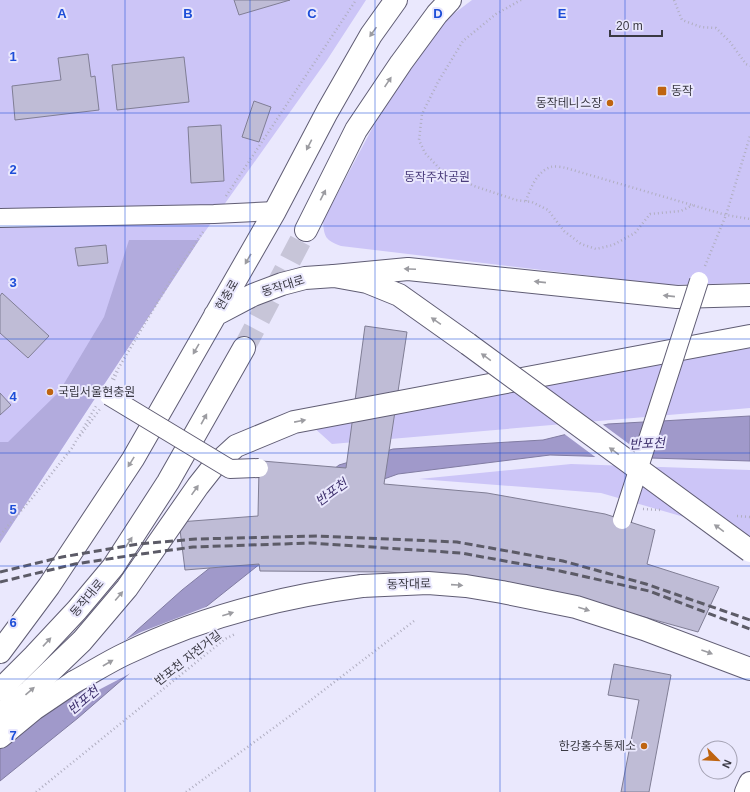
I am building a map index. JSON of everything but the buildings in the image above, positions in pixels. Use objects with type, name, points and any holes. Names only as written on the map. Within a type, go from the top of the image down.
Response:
[{"type":"main road","name":"현충로","points":[[49,586],[133,459],[275,211],[327,112],[371,35],[396,0]]},
{"type":"main road","points":[[306,230],[356,130],[401,63],[437,14],[450,0]]},
{"type":"main road","points":[[334,276],[408,269],[677,297],[750,295]]},
{"type":"main road","name":"동작대로","points":[[215,315],[253,295],[282,284],[305,278],[334,276],[367,282],[398,295],[468,344],[750,551]]},
{"type":"main road","points":[[0,715],[30,691],[82,641],[127,588],[198,486],[213,467],[236,446],[294,422],[750,336]]},
{"type":"main road","name":"동작대로","points":[[0,690],[78,610],[113,567],[168,482],[244,348]]},
{"type":"main road","name":"동작대로","points":[[0,737],[34,709],[74,682],[124,654],[168,635],[247,607],[294,596],[355,586],[428,583],[466,586],[576,607],[644,629],[750,669]]},
{"type":"main road","points":[[0,631],[49,586]]},
{"type":"main road","points":[[0,652],[49,586]]},
{"type":"main road","points":[[746,792],[750,783]]},
{"type":"street","points":[[0,218],[214,214],[275,211]]},
{"type":"street","points":[[622,520],[699,281]]},
{"type":"street","points":[[105,394],[230,469],[259,468]]},
{"type":"path","points":[[0,534],[72,448],[172,278],[356,0]]},
{"type":"path","points":[[521,0],[496,14],[463,41],[438,82],[422,114],[419,140],[425,153],[439,168],[474,186],[516,200],[532,202],[548,210],[564,231],[581,244],[596,249],[613,245],[635,233],[650,214],[681,211],[693,206]]},
{"type":"path","points":[[674,0],[682,20],[701,27],[716,28],[730,42],[746,64],[750,66]]},
{"type":"path","points":[[699,281],[726,215],[750,136]]},
{"type":"path","points":[[526,202],[530,189],[541,172],[552,166],[566,168],[726,215],[750,219]]},
{"type":"path","points":[[186,792],[294,713],[414,621]]},
{"type":"path","name":"반포천 자전거길","points":[[36,792],[225,638],[239,632]]},
{"type":"green space","name":"국립서울현충원","points":[[0,0],[366,0],[327,60],[199,240],[0,543]]},
{"type":"green space","name":"동작주차공원","points":[[472,0],[750,0],[750,283],[668,285],[341,246],[327,238],[324,231],[323,221],[384,106],[444,21]]},
{"type":"green space","points":[[750,348],[750,408],[332,444],[311,425]]},
{"type":"green space","points":[[571,464],[750,470],[750,536],[601,493],[419,479]]},
{"type":"shaded area","points":[[129,240],[199,240],[0,543],[0,442],[8,442],[59,392],[104,317]]},
{"type":"water","name":"반포천","points":[[750,416],[750,461],[550,455],[398,474],[353,490],[207,606],[78,718],[0,781],[0,749],[61,698],[182,590],[339,465],[393,449],[543,440],[608,424]]},
{"type":"pier","points":[[602,424],[652,461],[598,459],[563,433]]},
{"type":"pier","points":[[211,605],[133,672],[87,696],[77,681],[119,643],[141,632]]},
{"type":"tunnel","points":[[244,348],[306,230]]},
{"type":"railway","points":[[0,572],[62,557],[138,544],[196,539],[317,536],[457,542],[563,561],[646,584],[750,620]]},
{"type":"railway","points":[[0,582],[75,564],[193,547],[311,543],[461,553],[560,571],[649,591],[750,629]]},
{"type":"place","name":"동작","points":[[662,91]]},
{"type":"place","name":"동작테니스장","points":[[610,103]]},
{"type":"place","name":"국립서울현충원","points":[[50,392]]},
{"type":"place","name":"한강홍수통제소","points":[[644,746]]}]
